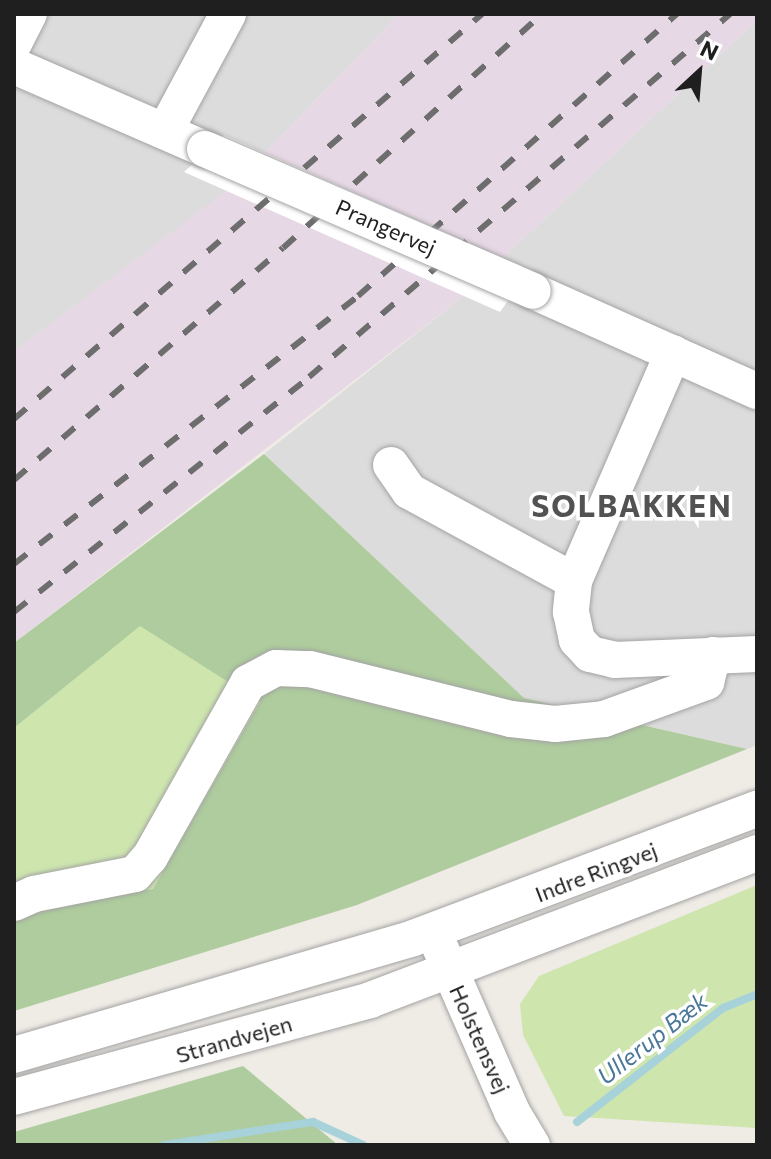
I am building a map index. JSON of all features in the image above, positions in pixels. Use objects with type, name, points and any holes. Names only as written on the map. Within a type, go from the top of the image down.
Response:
[{"type":"street","points":[[14,43],[29,14]]},
{"type":"street","points":[[165,131],[228,14]]},
{"type":"street","name":"Prangervej","points":[[14,66],[757,391]]},
{"type":"street","points":[[673,353],[574,581],[571,612],[577,640],[590,654],[615,660],[757,654]]},
{"type":"street","points":[[391,465],[409,491],[574,581]]},
{"type":"street","points":[[14,903],[34,894],[135,874],[150,857],[248,683],[276,668],[310,669],[511,719],[555,724],[604,719],[706,682],[713,655]]},
{"type":"street","name":"Indre Ringvej","points":[[433,931],[757,809]]},
{"type":"street","name":"Indre Ringvej","points":[[450,970],[757,853]]},
{"type":"street","points":[[14,1055],[433,931]]},
{"type":"street","name":"Holstensvej","points":[[433,931],[512,1112],[532,1145]]},
{"type":"street","name":"Strandvejen","points":[[14,1097],[370,1000],[450,970]]},
{"type":"shaded area","points":[[14,14],[399,14],[235,184],[14,359]]},
{"type":"shaded area","points":[[399,14],[757,14],[757,20],[456,302],[14,643],[14,351],[235,184]]},
{"type":"shaded area","points":[[757,20],[757,745],[747,749],[524,698],[264,454],[456,302]]},
{"type":"green space","points":[[264,454],[524,698],[747,749],[357,905],[14,1011],[14,921],[56,905],[153,889],[260,702],[140,626],[14,728],[14,643]]},
{"type":"green space","points":[[140,625],[260,701],[153,889],[56,905],[14,921],[14,728]]},
{"type":"green space","points":[[757,885],[757,1128],[564,1116],[523,1035],[520,1004],[539,976]]},
{"type":"green space","points":[[243,1066],[338,1145],[14,1145],[14,1132]]},
{"type":"pier","points":[[224,135],[530,270],[500,312],[184,172]]},
{"type":"waterway","name":"Ullerup Bæk","points":[[577,1122],[723,1008],[757,994]]},
{"type":"waterway","name":"Ullerup Bæk","points":[[164,1145],[313,1122],[363,1145]]},
{"type":"railway","points":[[14,419],[482,14]]},
{"type":"railway","points":[[14,480],[283,248],[542,14]]},
{"type":"railway","points":[[14,564],[358,296],[677,14]]},
{"type":"railway","points":[[14,612],[309,377],[730,14]]},
{"type":"district","name":"SOLBAKKEN","points":[[632,505]]}]
